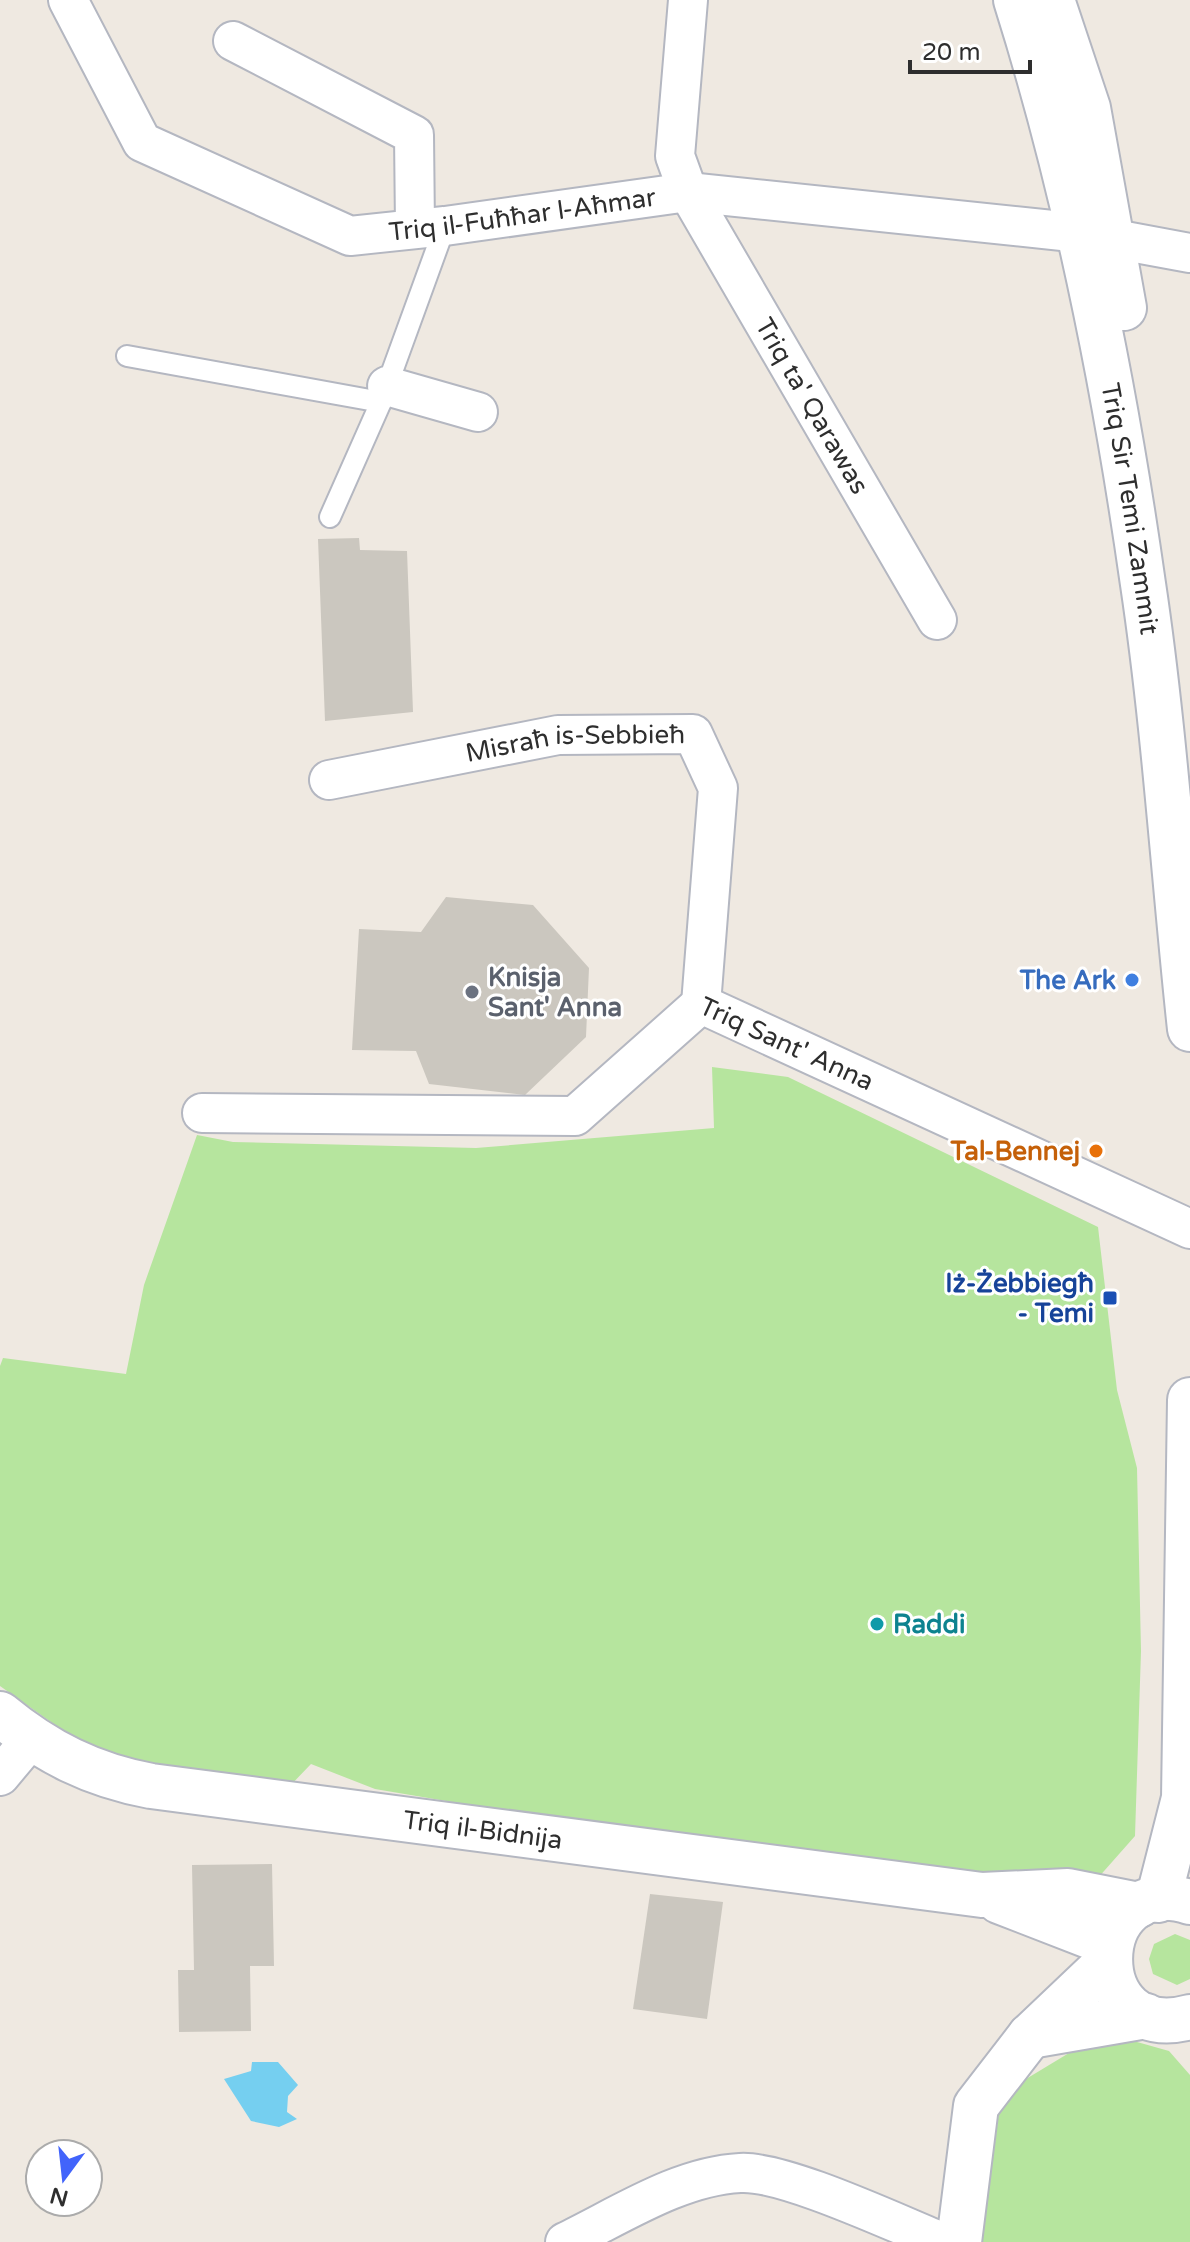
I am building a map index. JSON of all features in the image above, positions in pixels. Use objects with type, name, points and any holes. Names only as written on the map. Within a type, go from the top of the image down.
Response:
[{"type":"main road","name":"Triq Sir Temi Zammit","points":[[1016,0],[1047,98],[1097,236],[1190,753]]},
{"type":"main road","name":"Triq Sir Temi Zammit","points":[[1052,0],[1088,108],[1097,236],[1143,585],[1190,1029]]},
{"type":"main road","points":[[1174,2024],[1119,1995],[1111,1979],[1109,1953],[1116,1929],[1162,1902],[1184,1798],[1190,1400]]},
{"type":"main road","name":"Triq il-Bidnija","points":[[16,1727],[67,1761],[110,1778],[151,1786],[982,1895],[1068,1891],[1162,1902]]},
{"type":"main road","name":"Triq il-Bidnija","points":[[982,1895],[1109,1953]]},
{"type":"main road","points":[[959,2242],[976,2106],[1030,2036],[1109,1953]]},
{"type":"main road","points":[[1030,2036],[1174,2024]]},
{"type":"street","name":"Triq il-Fuħħar l-Aħmar","points":[[68,0],[142,142],[350,236],[688,192],[1097,236],[1190,253]]},
{"type":"street","name":"Triq ta' Qarawas","points":[[688,0],[675,156],[688,192],[937,620]]},
{"type":"street","points":[[233,41],[414,135],[430,227]]},
{"type":"street","points":[[384,394],[478,412]]},
{"type":"street","name":"Misraħ is-Sebbieħ","points":[[329,780],[558,735],[693,734],[718,788],[701,1004]]},
{"type":"street","name":"Triq Sant' Anna","points":[[202,1113],[575,1116],[701,1004],[1190,1229]]},
{"type":"street","points":[[0,1776],[16,1727]]},
{"type":"street","points":[[565,2242],[682,2187],[742,2173],[786,2182],[942,2242]]},
{"type":"lane","points":[[330,517],[384,394],[430,227]]},
{"type":"lane","points":[[127,356],[384,394]]},
{"type":"green space","points":[[712,1067],[788,1077],[1098,1227],[1117,1390],[1137,1468],[1141,1651],[1135,1836],[1097,1879],[997,1875],[727,1848],[375,1789],[311,1764],[286,1790],[93,1758],[68,1734],[0,1686],[0,1366],[3,1358],[126,1374],[144,1285],[197,1135],[233,1142],[476,1148],[714,1128]]},
{"type":"green space","points":[[1175,1934],[1190,1940],[1190,1979],[1177,1985],[1153,1974],[1149,1959],[1154,1944]]},
{"type":"green space","points":[[1130,2040],[1169,2051],[1190,2075],[1190,2242],[982,2242],[999,2112],[1026,2079],[1069,2053]]},
{"type":"water","points":[[252,2062],[278,2062],[298,2085],[288,2096],[287,2112],[297,2119],[279,2127],[251,2121],[224,2079],[251,2071]]},
{"type":"building","points":[[359,538],[360,550],[407,551],[413,712],[325,721],[318,539]]},
{"type":"building","name":"Knisja Sant' Anna","points":[[446,897],[533,905],[589,968],[586,1037],[525,1095],[429,1084],[416,1051],[352,1050],[359,929],[421,932]]},
{"type":"building","points":[[272,1864],[274,1966],[250,1966],[251,2031],[179,2032],[178,1970],[194,1970],[192,1865]]},
{"type":"building","points":[[650,1894],[723,1902],[707,2019],[633,2009]]},
{"type":"place","name":"The Ark","points":[[1132,980]]},
{"type":"place","name":"Knisja Sant' Anna","points":[[472,992]]},
{"type":"place","name":"Tal-Bennej","points":[[1096,1151]]},
{"type":"place","name":"Iż-Żebbiegħ - Temi","points":[[1110,1298]]},
{"type":"place","name":"Raddi","points":[[877,1624]]}]
